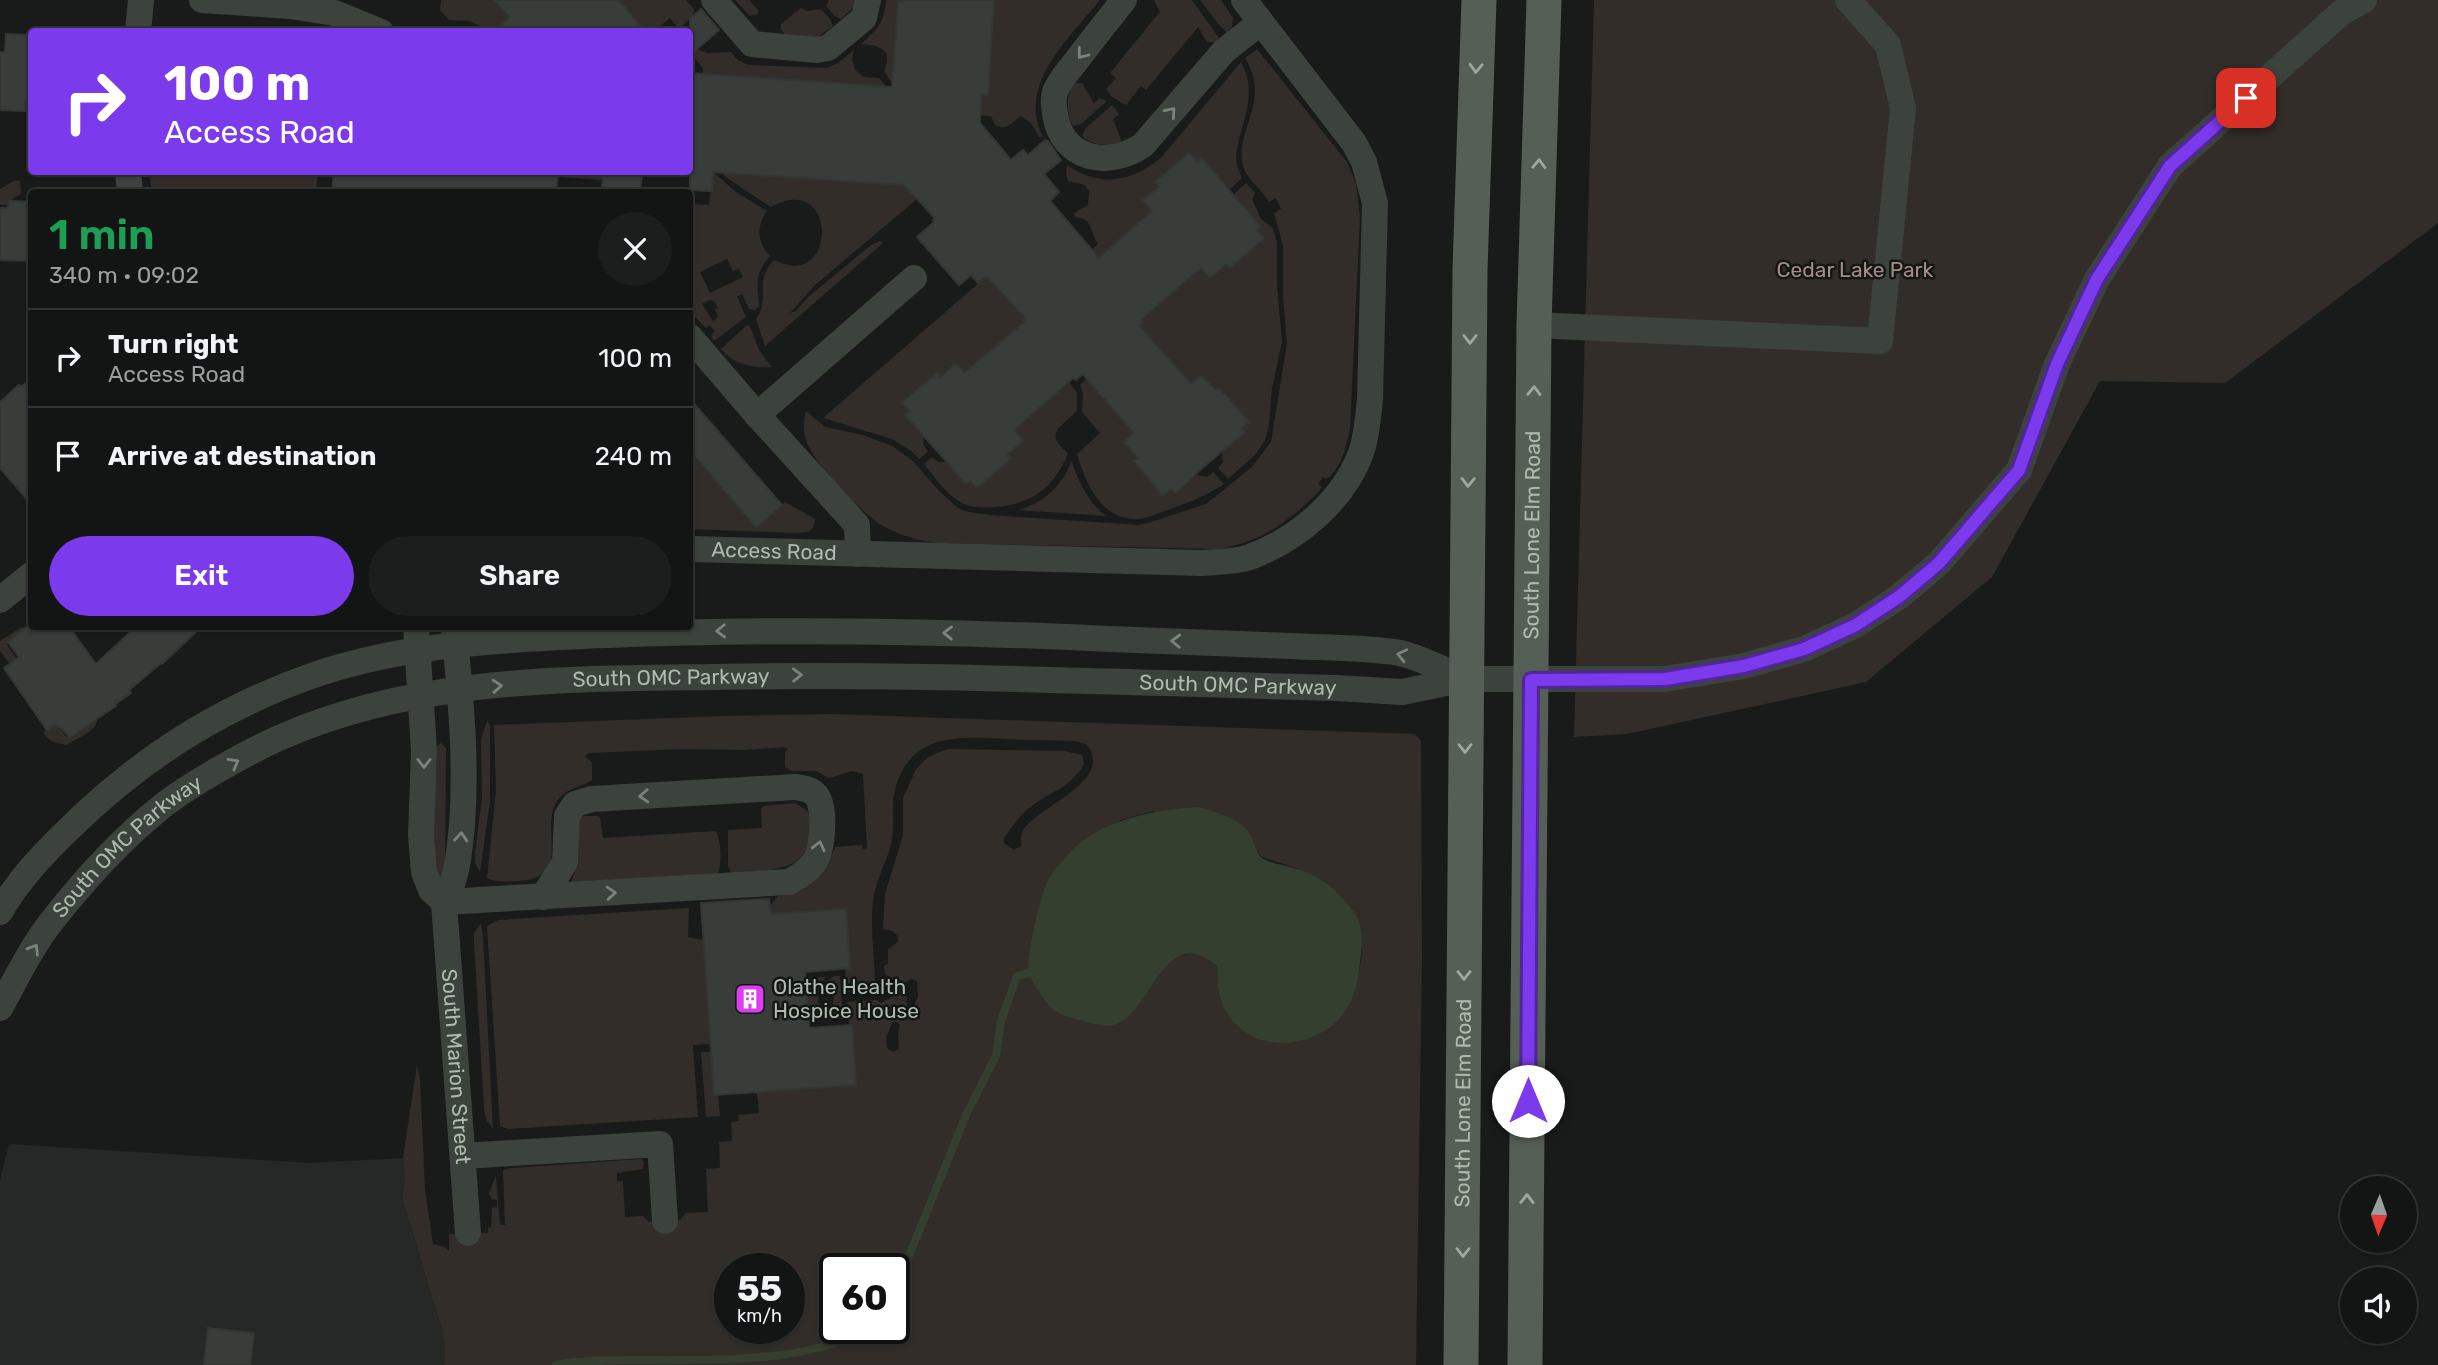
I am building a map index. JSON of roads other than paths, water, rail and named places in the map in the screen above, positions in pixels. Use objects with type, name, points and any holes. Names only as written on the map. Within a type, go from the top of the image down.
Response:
[{"type":"main road","name":"South Lone Elm Road","points":[[1461,1365],[1470,271],[1479,0]]},
{"type":"main road","name":"South Lone Elm Road","points":[[1525,1365],[1534,325],[1544,0]]},
{"type":"street","points":[[138,28],[141,0]]},
{"type":"street","points":[[201,0],[290,6],[335,13],[371,28]]},
{"type":"street","points":[[714,0],[752,44],[817,50],[828,48],[864,18],[868,0]]},
{"type":"street","points":[[1124,0],[1055,92],[1054,109],[1062,136],[1085,155],[1099,159],[1130,154],[1143,145],[1224,51],[1261,22]]},
{"type":"street","name":"Access Road","points":[[693,549],[1202,564],[1248,558],[1293,534],[1329,505],[1343,488],[1362,450],[1370,400],[1376,226],[1373,192],[1364,162],[1354,143],[1244,0]]},
{"type":"street","points":[[1534,325],[1880,341],[1903,108],[1888,45],[1848,0]]},
{"type":"street","points":[[1531,680],[1665,679],[1744,666],[1804,649],[1856,625],[1900,596],[1939,563],[2019,470],[2057,364],[2097,279],[2170,166],[2342,12],[2364,0]]},
{"type":"street","points":[[757,415],[914,278]]},
{"type":"street","points":[[693,340],[857,525],[858,554]]},
{"type":"street","points":[[0,600],[28,577]]},
{"type":"street","name":"South OMC Parkway","points":[[0,912],[14,888],[100,798],[162,750],[213,720],[280,688],[374,657],[417,639],[455,636],[510,639],[778,629],[1009,634],[1390,652],[1402,654],[1466,679]]},
{"type":"street","name":"South Marion Street","points":[[455,636],[464,792],[458,867],[453,886],[444,902],[468,1233]]},
{"type":"street","points":[[417,639],[424,751],[421,835],[424,872],[431,890],[444,902],[543,897],[789,882],[814,863],[820,851],[822,836],[818,799],[814,793],[795,787],[592,799],[575,804],[567,816],[565,862],[543,897]]},
{"type":"street","name":"South OMC Parkway","points":[[0,1008],[47,928],[127,838],[166,803],[278,738],[343,713],[420,695],[460,689],[566,681],[843,675],[1402,692],[1466,679],[1531,680]]},
{"type":"street","points":[[463,1156],[660,1144],[665,1221]]},
{"type":"waterway","points":[[910,1253],[966,1115],[996,1056],[1001,1021],[1017,976],[1029,973]]},
{"type":"waterway","points":[[556,1365],[591,1361],[752,1358],[816,1349],[832,1344]]},
{"type":"place","name":"Olathe Health Hospice House","points":[[750,999]]},
{"type":"park label","name":"Cedar Lake Park","points":[[1855,270]]}]
